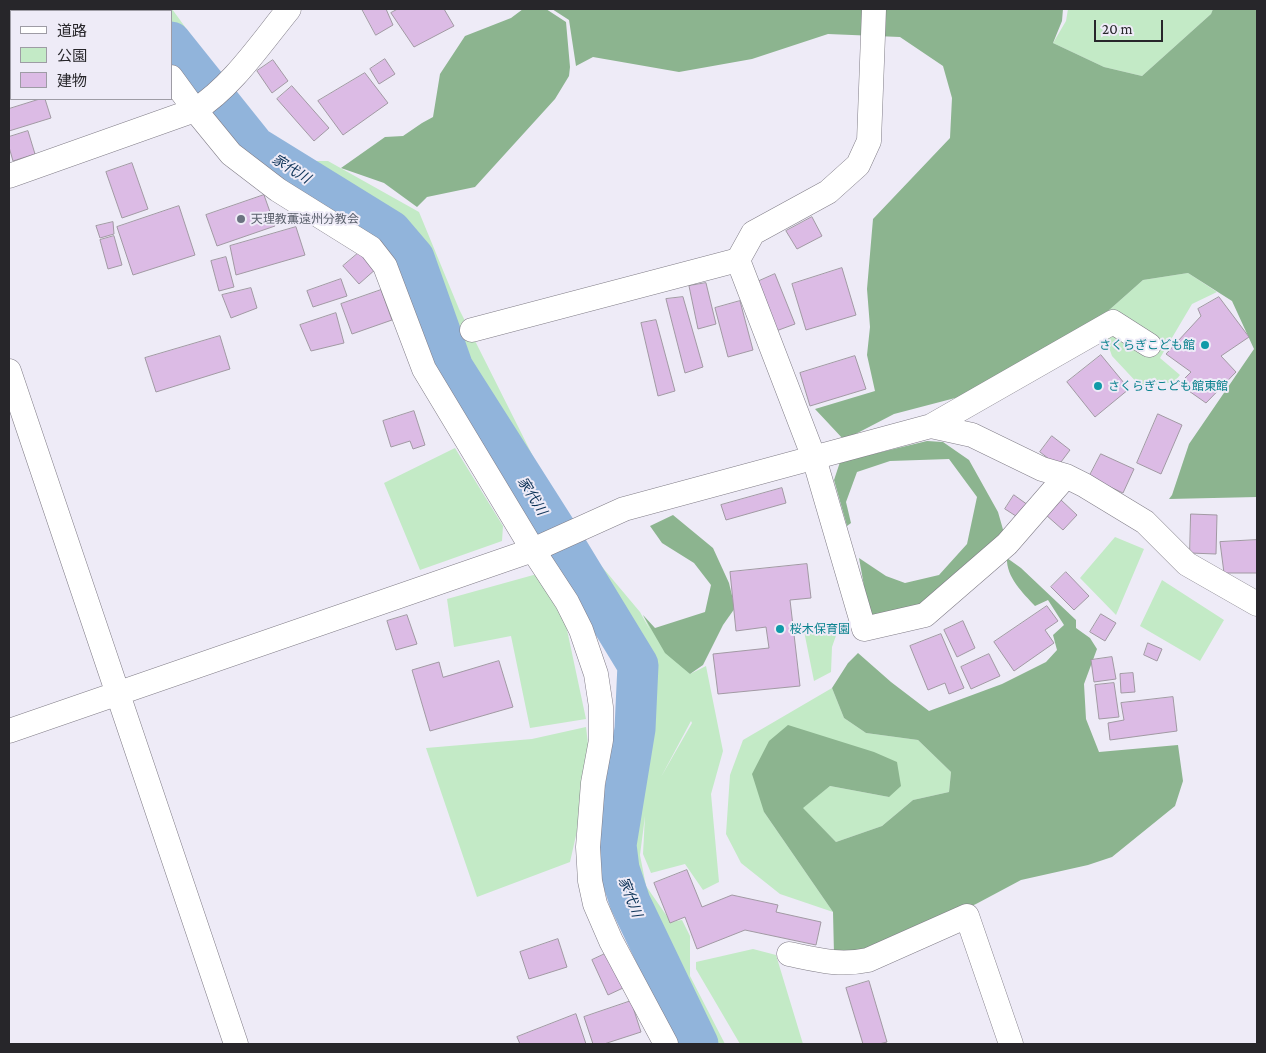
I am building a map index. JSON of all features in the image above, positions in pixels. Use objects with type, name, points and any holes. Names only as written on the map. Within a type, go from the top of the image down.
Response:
[{"type":"street","points":[[9,176],[201,107],[229,81],[289,9]]},
{"type":"street","points":[[472,330],[738,260],[753,233],[828,192],[858,165],[869,141],[874,9]]},
{"type":"street","points":[[172,78],[201,107],[232,154],[278,190],[371,248],[385,266],[424,369],[539,548],[567,602],[581,630],[597,682],[602,707],[601,740],[593,783],[588,847],[590,881],[595,904],[611,941],[666,1044]]},
{"type":"street","points":[[738,260],[814,458],[864,629],[925,615],[1007,544],[1066,476]]},
{"type":"street","points":[[9,731],[539,548],[624,509],[931,426],[1113,322],[1149,345]]},
{"type":"street","points":[[9,371],[236,1044]]},
{"type":"street","points":[[931,426],[972,435],[1042,469],[1066,476],[1145,522],[1187,564],[1257,604]]},
{"type":"street","points":[[789,954],[835,963],[868,960],[967,916],[1011,1044]]},
{"type":"green space","points":[[172,9],[263,134],[296,160],[294,161],[328,161],[419,212],[459,309],[567,524],[545,534],[531,532],[430,359],[386,250],[271,178],[290,163],[266,174],[204,106],[172,61],[172,10],[136,10]]},
{"type":"green space","points":[[523,9],[546,9],[566,22],[569,76],[555,99],[475,187],[427,197],[417,207],[384,183],[341,168],[385,137],[403,136],[433,117],[440,74],[465,36],[511,18]]},
{"type":"green space","points":[[552,9],[1063,9],[1062,21],[1053,43],[1104,67],[1142,76],[1211,14],[1213,9],[1257,9],[1257,497],[1169,499],[1189,444],[1254,349],[1232,301],[1188,273],[1143,280],[1099,319],[959,397],[894,414],[844,440],[815,409],[875,391],[867,355],[870,327],[867,289],[873,219],[950,138],[952,98],[943,66],[900,37],[828,34],[752,59],[679,72],[593,57],[576,66],[569,20]]},
{"type":"green space","points":[[1068,9],[1213,9],[1211,14],[1142,76],[1104,67],[1053,43],[1066,21]]},
{"type":"green space","points":[[1188,273],[1217,292],[1192,304],[1160,358],[1180,375],[1174,382],[1141,387],[1112,356],[1099,319],[1143,280]]},
{"type":"green space","points":[[927,441],[943,442],[969,460],[998,512],[1004,533],[913,612],[880,616],[869,614],[859,558],[886,576],[905,583],[939,575],[967,544],[977,497],[949,459],[890,461],[857,472],[846,502],[851,523],[847,526],[834,480],[840,462]]},
{"type":"green space","points":[[455,448],[503,526],[502,541],[420,570],[384,483]]},
{"type":"green space","points":[[673,515],[713,548],[729,583],[735,608],[723,625],[703,665],[690,674],[665,653],[643,615],[655,628],[705,612],[711,585],[694,563],[662,543],[650,526]]},
{"type":"green space","points":[[577,537],[640,612],[650,630],[643,615],[690,674],[706,666],[723,751],[711,794],[719,882],[703,890],[685,864],[651,873],[643,854],[645,816],[640,855],[646,886],[671,922],[682,920],[690,936],[690,976],[725,1044],[688,1044],[606,883],[610,789],[633,674],[611,625],[551,553]],"holes":[[[691,721],[692,723],[661,777]]]},
{"type":"green space","points":[[1115,537],[1144,549],[1116,615],[1080,578]]},
{"type":"green space","points":[[1007,558],[1021,568],[1076,620],[1076,628],[1090,638],[1097,649],[1084,684],[1086,719],[1099,752],[1178,745],[1183,781],[1175,806],[1112,857],[1088,865],[1021,880],[976,904],[888,943],[847,954],[834,954],[833,912],[764,812],[752,774],[769,741],[788,725],[874,752],[897,762],[901,786],[889,797],[830,786],[803,808],[836,842],[882,826],[913,800],[949,792],[951,772],[918,740],[866,733],[844,718],[832,688],[848,663],[858,653],[891,682],[929,711],[1002,684],[1046,662],[1057,650],[1053,635],[1064,625],[1048,600],[1035,606],[1021,590],[1009,572]]},
{"type":"green space","points":[[537,574],[566,625],[586,719],[530,728],[511,636],[454,647],[447,599]]},
{"type":"green space","points":[[1162,580],[1224,620],[1200,661],[1140,626]]},
{"type":"green space","points":[[829,625],[839,627],[832,647],[831,672],[814,681],[804,631]]},
{"type":"green space","points":[[832,688],[844,718],[866,733],[918,740],[951,772],[949,792],[913,800],[882,826],[836,842],[802,808],[830,786],[889,797],[844,743],[764,812],[833,912],[780,894],[741,863],[726,834],[730,775],[743,740]]},
{"type":"green space","points":[[586,727],[591,769],[570,862],[477,897],[426,748],[532,739]]},
{"type":"green space","points":[[753,949],[776,955],[803,1044],[740,1044],[696,969],[696,962]]},
{"type":"building","points":[[36,9],[69,9],[69,10]]},
{"type":"building","points":[[362,9],[386,9],[393,25],[376,35]]},
{"type":"building","points":[[398,9],[444,9],[454,26],[414,47],[391,13]]},
{"type":"building","points":[[385,59],[395,74],[379,84],[370,69]]},
{"type":"building","points":[[273,60],[288,81],[272,93],[257,71]]},
{"type":"building","points":[[365,73],[388,103],[343,135],[318,101]]},
{"type":"building","points":[[292,86],[329,128],[314,141],[277,99]]},
{"type":"building","points":[[37,100],[45,100],[51,118],[9,131],[9,109]]},
{"type":"building","points":[[28,131],[35,154],[13,161],[9,147],[9,137]]},
{"type":"building","points":[[132,163],[148,209],[122,218],[106,172]]},
{"type":"building","points":[[264,195],[275,226],[217,246],[206,215]]},
{"type":"building","points":[[179,206],[195,255],[133,275],[117,227]]},
{"type":"building","points":[[812,217],[822,236],[797,249],[786,231]]},
{"type":"building","points":[[113,222],[114,234],[100,238],[96,226]]},
{"type":"building","points":[[296,227],[305,255],[236,275],[230,246]]},
{"type":"building","points":[[114,236],[122,265],[108,269],[100,240]]},
{"type":"building","points":[[362,250],[377,268],[359,284],[343,266]]},
{"type":"building","points":[[226,257],[234,287],[219,291],[211,261]]},
{"type":"building","points":[[842,268],[856,315],[806,330],[792,284]]},
{"type":"building","points":[[775,274],[795,324],[776,331],[757,282]]},
{"type":"building","points":[[341,279],[347,296],[313,307],[307,291]]},
{"type":"building","points":[[706,283],[716,324],[698,329],[689,286]]},
{"type":"building","points":[[251,288],[257,308],[231,318],[222,295]]},
{"type":"building","points":[[381,290],[392,320],[352,334],[341,304]]},
{"type":"building","points":[[683,297],[703,367],[685,373],[666,299]]},
{"type":"building","name":"さくらぎこども館","points":[[1219,297],[1249,337],[1221,356],[1236,372],[1206,403],[1179,384],[1191,372],[1166,354],[1201,316],[1198,309]]},
{"type":"building","points":[[740,301],[753,350],[728,357],[715,308]]},
{"type":"building","points":[[336,313],[344,343],[311,351],[300,325]]},
{"type":"building","points":[[656,320],[675,391],[658,396],[641,323]]},
{"type":"building","points":[[220,336],[230,369],[156,392],[145,358]]},
{"type":"building","name":"さくらぎこども館東館","points":[[1101,355],[1129,389],[1095,417],[1067,382]]},
{"type":"building","points":[[855,356],[866,389],[810,406],[800,373]]},
{"type":"building","points":[[414,411],[425,445],[413,449],[410,441],[391,447],[383,421]]},
{"type":"building","points":[[1158,414],[1182,425],[1161,474],[1137,463]]},
{"type":"building","points":[[1052,436],[1070,450],[1058,466],[1040,452]]},
{"type":"building","points":[[1101,454],[1134,469],[1123,493],[1089,477]]},
{"type":"building","points":[[782,488],[786,503],[726,520],[721,505]]},
{"type":"building","points":[[1014,495],[1028,505],[1019,518],[1005,509]]},
{"type":"building","points":[[1061,500],[1077,515],[1063,530],[1046,515]]},
{"type":"building","points":[[1191,514],[1217,515],[1216,554],[1190,553]]},
{"type":"building","points":[[1257,540],[1257,573],[1224,573],[1220,542]]},
{"type":"building","name":"桜木保育園","points":[[807,564],[811,598],[790,600],[800,686],[718,694],[713,654],[769,648],[766,627],[736,631],[730,572]]},
{"type":"building","points":[[1066,572],[1089,596],[1074,610],[1051,587]]},
{"type":"building","points":[[1047,606],[1058,621],[1045,630],[1054,643],[1014,671],[994,642]]},
{"type":"building","points":[[1101,614],[1116,623],[1105,641],[1090,632]]},
{"type":"building","points":[[407,615],[417,644],[396,650],[387,621]]},
{"type":"building","points":[[963,621],[975,648],[957,657],[944,630]]},
{"type":"building","points":[[941,634],[964,688],[949,694],[945,683],[928,690],[910,646]]},
{"type":"building","points":[[1148,643],[1162,649],[1157,661],[1144,655]]},
{"type":"building","points":[[989,654],[1000,676],[971,689],[961,667]]},
{"type":"building","points":[[1112,657],[1116,679],[1094,682],[1091,660]]},
{"type":"building","points":[[499,661],[513,707],[430,731],[412,670],[439,662],[443,677]]},
{"type":"building","points":[[1133,673],[1135,692],[1121,693],[1120,674]]},
{"type":"building","points":[[1114,683],[1119,717],[1099,719],[1095,685]]},
{"type":"building","points":[[1173,697],[1177,731],[1110,740],[1108,723],[1124,720],[1121,703]]},
{"type":"building","points":[[687,870],[702,907],[732,895],[778,905],[776,912],[821,922],[816,945],[745,930],[697,949],[685,917],[670,923],[654,883]]},
{"type":"building","points":[[558,939],[567,967],[529,979],[520,952]]},
{"type":"building","points":[[607,953],[623,988],[608,995],[592,960]]},
{"type":"building","points":[[869,981],[887,1042],[879,1044],[863,1044],[846,988]]},
{"type":"building","points":[[631,1001],[641,1032],[604,1044],[593,1044],[584,1017]]},
{"type":"building","points":[[576,1014],[586,1044],[520,1044],[517,1037]]},
{"type":"waterway","name":"家代川","points":[[172,43],[255,147],[391,231],[414,258],[453,368],[554,527],[638,665],[635,729],[616,845],[619,869],[630,902],[698,1044]]},
{"type":"place","name":"天理教薫遠州分教会","points":[[241,219]]},
{"type":"place","name":"さくらぎこども館","points":[[1205,345]]},
{"type":"place","name":"さくらぎこども館東館","points":[[1098,386]]},
{"type":"place","name":"桜木保育園","points":[[780,629]]}]
